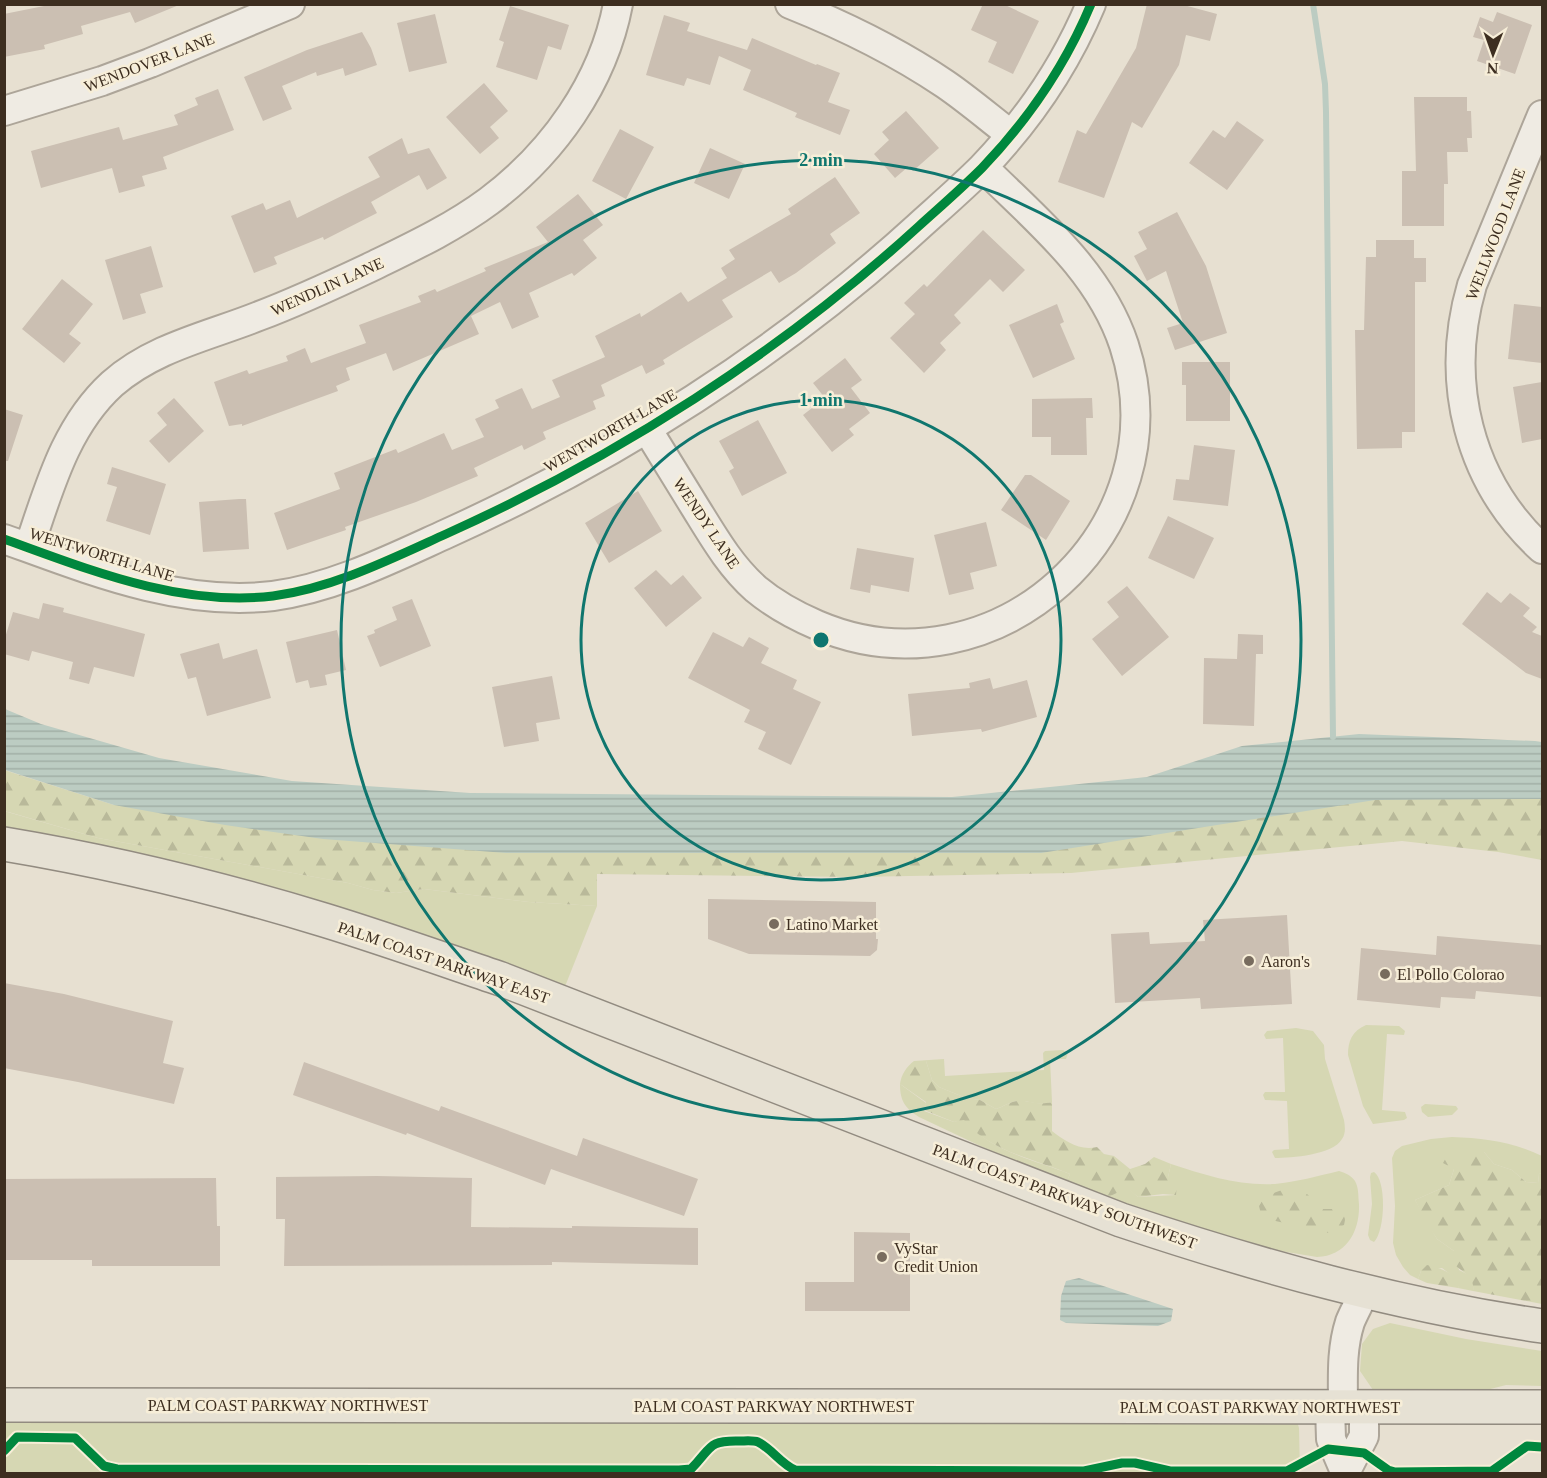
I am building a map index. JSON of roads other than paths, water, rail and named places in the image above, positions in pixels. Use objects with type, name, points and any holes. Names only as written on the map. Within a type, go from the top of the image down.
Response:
[{"type":"main road","name":"PALM COAST PARKWAY EAST","points":[[4,844],[174,879],[324,920],[408,947],[501,980],[870,1124]]},
{"type":"main road","name":"PALM COAST PARKWAY SOUTHWEST","points":[[870,1124],[1120,1220],[1225,1254],[1364,1292],[1461,1313],[1542,1326]]},
{"type":"main road","name":"PALM COAST PARKWAY NORTHWEST","points":[[4,1405],[1542,1407]]},
{"type":"street","name":"WENDOVER LANE","points":[[4,111],[102,81],[290,4]]},
{"type":"street","name":"WENDLIN LANE","points":[[16,543],[81,419],[113,384],[145,360],[163,351],[261,316],[386,260],[435,235],[489,201],[529,166],[550,143],[579,104],[599,66],[614,24],[618,4]]},
{"type":"street","points":[[790,4],[851,29],[900,56],[946,84],[1010,134]]},
{"type":"street","name":"WENTWORTH LANE","points":[[16,543],[124,579],[178,593],[224,598],[274,596],[339,579],[436,539],[527,495],[647,429],[768,348],[869,271],[982,167],[1010,134],[1062,65],[1080,32],[1091,4]]},
{"type":"street","name":"WELLWOOD LANE","points":[[1542,115],[1472,285],[1463,323],[1460,362],[1462,405],[1468,431],[1477,454],[1513,516],[1542,549]]},
{"type":"street","name":"WENDY LANE","points":[[647,429],[730,562],[756,589],[808,621],[829,630],[875,642],[924,643],[946,640],[995,626],[1035,603],[1083,558],[1113,512],[1125,481],[1132,451],[1133,388],[1124,344],[1093,282],[1076,260],[982,167]]},
{"type":"street","points":[[1346,1472],[1364,1436],[1346,1407],[1342,1368],[1344,1345],[1350,1321],[1364,1292]]},
{"type":"street","points":[[1475,1407],[1528,1391],[1542,1391]]},
{"type":"waterway","points":[[1313,4],[1325,84],[1326,112],[1333,737]]},
{"type":"place","name":"Latino Market","points":[[774,924]]},
{"type":"place","name":"Aaron's","points":[[1249,961]]},
{"type":"place","name":"El Pollo Colorao","points":[[1385,974]]},
{"type":"place","name":"VyStar Credit Union","points":[[882,1257]]}]
